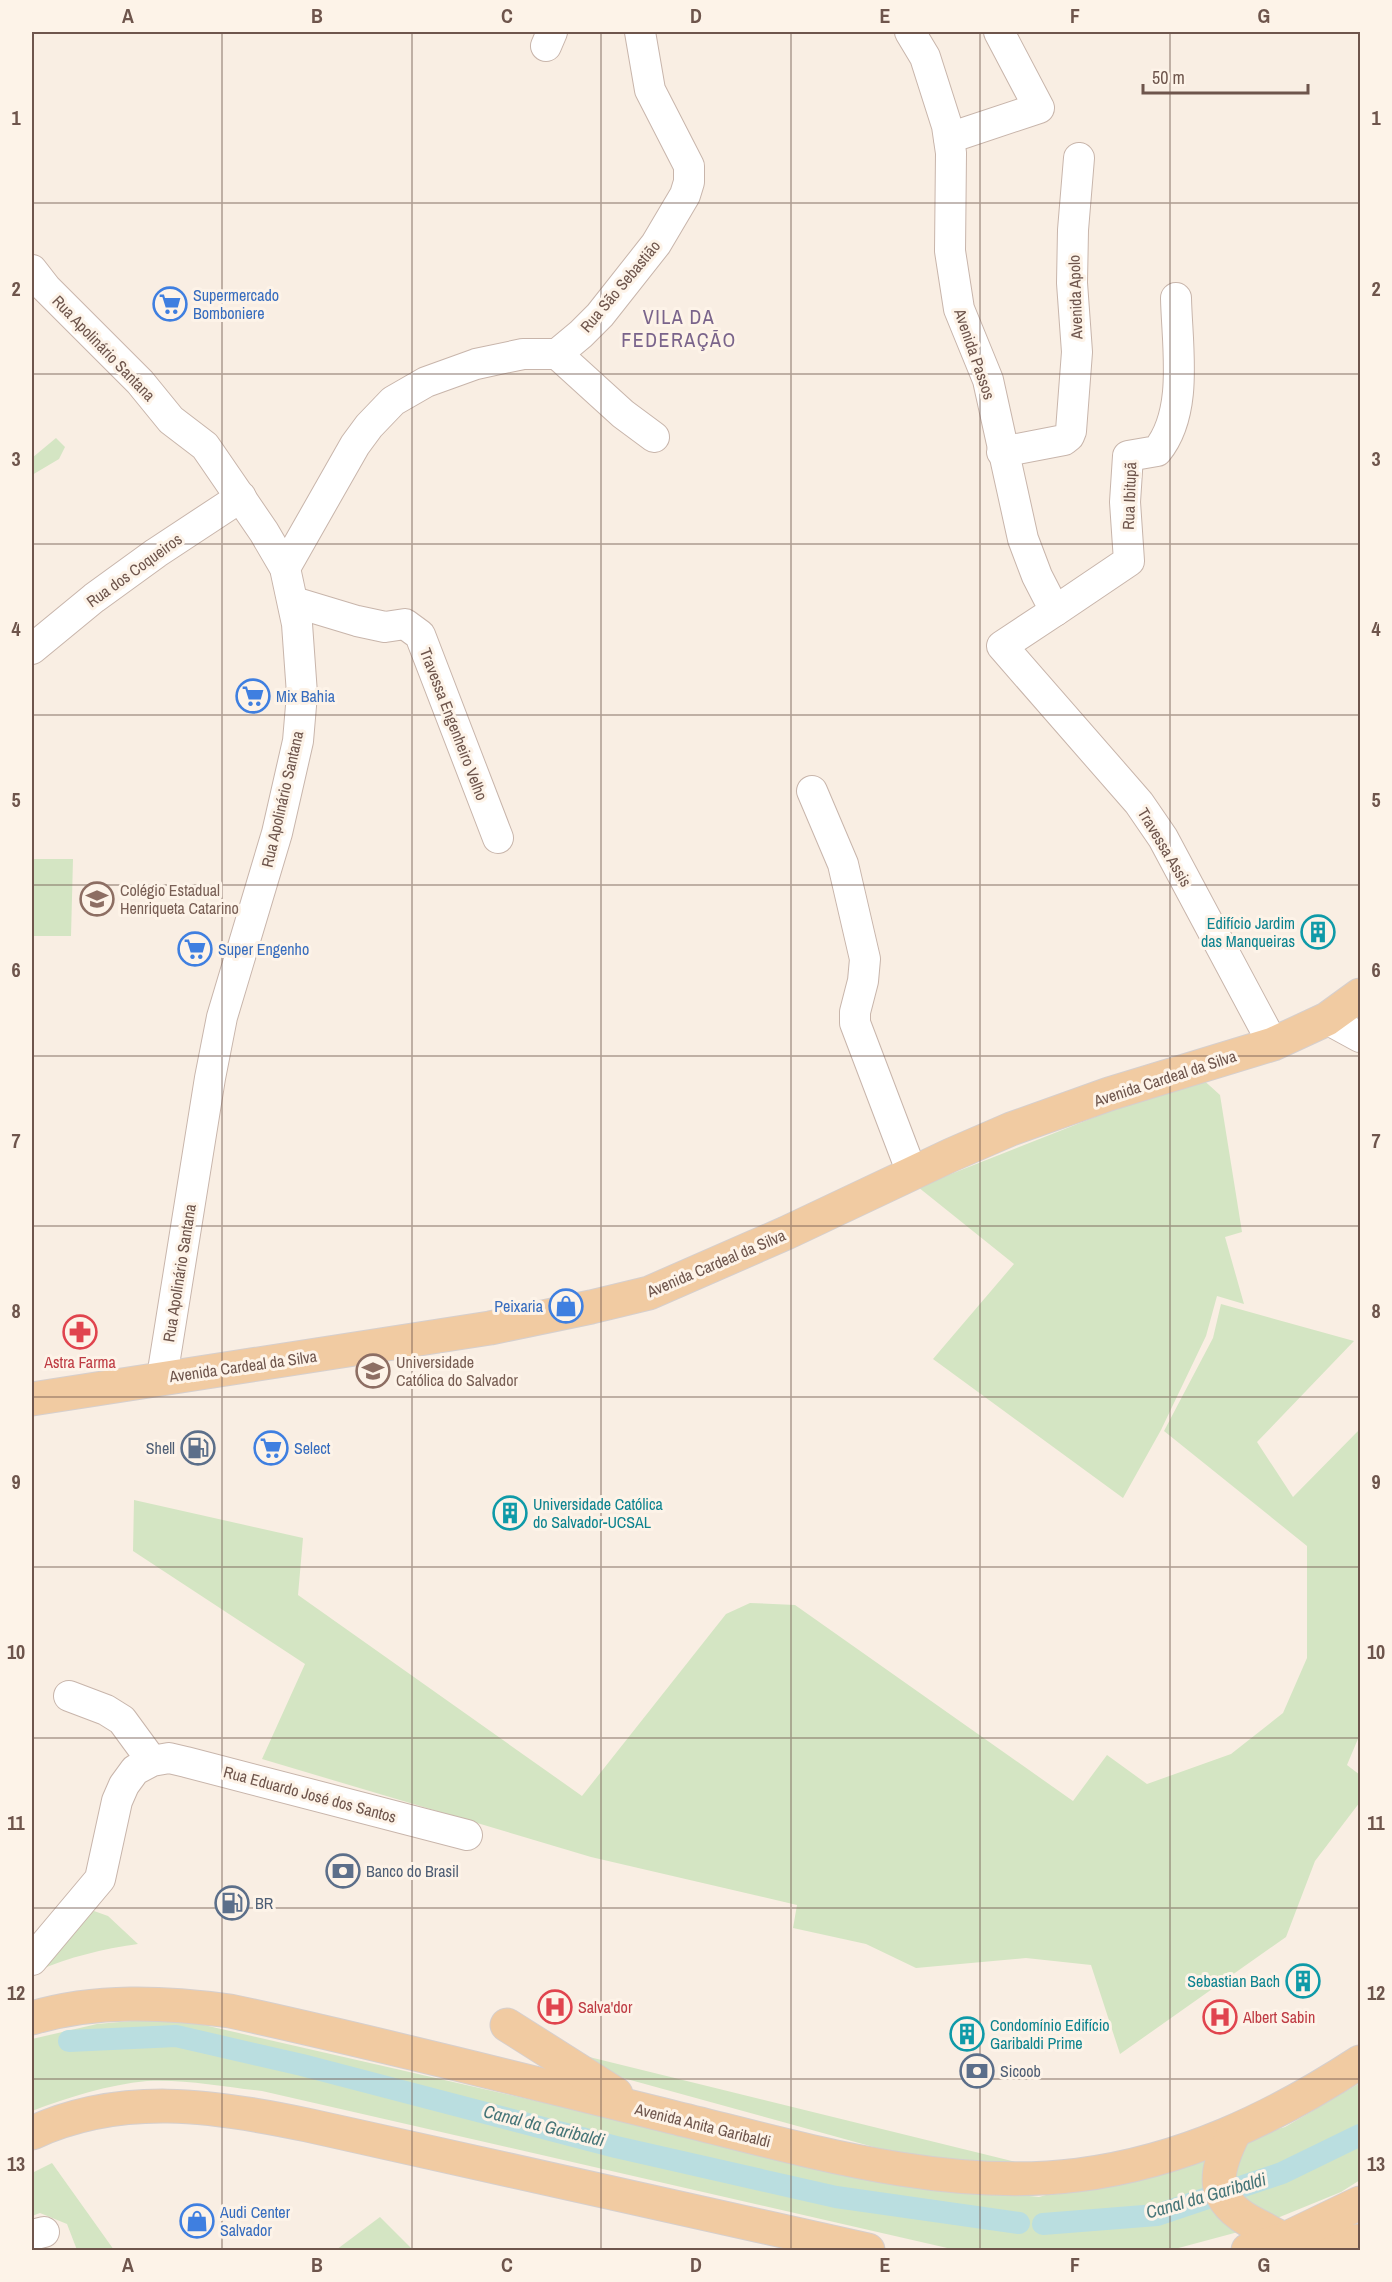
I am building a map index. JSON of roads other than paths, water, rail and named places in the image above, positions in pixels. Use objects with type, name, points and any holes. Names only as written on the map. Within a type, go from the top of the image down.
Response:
[{"type":"main road","name":"Avenida Cardeal da Silva","points":[[32,1399],[162,1377],[382,1346],[490,1328],[649,1293],[786,1233],[1011,1129],[1109,1094],[1273,1044],[1327,1019],[1360,995]]},
{"type":"main road","name":"Avenida Anita Garibaldi","points":[[32,2018],[82,2007],[125,2004],[189,2005],[230,2011],[791,2146],[897,2168],[987,2177],[1031,2178],[1078,2175],[1174,2154],[1234,2133],[1305,2096],[1360,2062]]},
{"type":"main road","points":[[507,2025],[640,2109]]},
{"type":"main road","points":[[32,2133],[72,2118],[108,2109],[148,2105],[192,2106],[236,2112],[299,2123],[868,2250]]},
{"type":"main road","points":[[1234,2133],[1221,2160],[1223,2192],[1238,2215],[1286,2239],[1360,2241]]},
{"type":"main road","points":[[1248,2250],[1286,2239],[1360,2203]]},
{"type":"street","name":"Rua São Sebastião","points":[[557,354],[600,315],[656,244],[677,211],[689,182],[689,166],[650,90],[640,32]]},
{"type":"street","name":"Avenida Passos","points":[[910,32],[925,57],[939,97],[949,138],[951,153],[950,251],[959,309],[966,331],[988,380],[1002,452],[1023,539],[1037,576],[1055,611]]},
{"type":"street","points":[[949,138],[1039,108],[999,32]]},
{"type":"street","name":"Avenida Apolo","points":[[1002,452],[1064,440],[1070,436],[1077,352],[1072,283],[1073,230],[1079,158]]},
{"type":"street","name":"Rua Apolinário Santana","points":[[32,270],[46,288],[140,382],[171,420],[204,446],[264,532],[285,568],[294,602],[302,694],[298,741],[277,833],[222,1017],[210,1078],[162,1377]]},
{"type":"street","name":"Rua Ibitupã","points":[[1055,611],[1129,561],[1125,502],[1128,456],[1157,451],[1169,432],[1177,411],[1176,298]]},
{"type":"street","points":[[285,568],[356,445],[374,420],[393,401],[426,382],[476,364],[523,354],[557,354],[623,414],[654,436]]},
{"type":"street","name":"Rua dos Coqueiros","points":[[32,649],[147,559],[241,498]]},
{"type":"street","name":"Travessa Engenheiro Velho","points":[[294,602],[385,627],[405,624],[420,635],[498,838]]},
{"type":"street","name":"Travessa Assis","points":[[1055,611],[1002,646],[1139,803],[1159,831],[1273,1044]]},
{"type":"street","points":[[812,791],[843,864],[865,959],[863,981],[855,1011],[857,1030],[912,1173]]},
{"type":"street","points":[[1327,1019],[1360,1037]]},
{"type":"street","points":[[32,1960],[100,1879],[117,1801],[124,1785],[135,1770],[152,1761],[122,1720],[106,1710],[69,1696]]},
{"type":"street","name":"Rua Eduardo José dos Santos","points":[[152,1761],[168,1758],[186,1762],[467,1835]]},
{"type":"waterway","name":"Canal da Garibaldi","points":[[69,2041],[176,2036],[302,2065],[616,2147],[836,2197],[1019,2223]]},
{"type":"waterway","name":"Canal da Garibaldi","points":[[1043,2224],[1157,2215],[1282,2173],[1360,2135]]},
{"type":"place","name":"Supermercado Bomboniere","points":[[170,304]]},
{"type":"place","name":"Mix Bahia","points":[[253,696]]},
{"type":"place","name":"Colégio Estadual Henriqueta Catarino","points":[[97,899]]},
{"type":"place","name":"Edifício Jardim das Manqueiras","points":[[1318,932]]},
{"type":"place","name":"Super Engenho","points":[[195,949]]},
{"type":"place","name":"Peixaria","points":[[566,1306]]},
{"type":"place","name":"Astra Farma","points":[[80,1332]]},
{"type":"place","name":"Universidade Católica do Salvador","points":[[373,1371]]},
{"type":"place","name":"Shell","points":[[198,1448]]},
{"type":"place","name":"Select","points":[[271,1448]]},
{"type":"place","name":"Universidade Católica do Salvador-UCSAL","points":[[510,1513]]},
{"type":"place","name":"Banco do Brasil","points":[[343,1871]]},
{"type":"place","name":"BR","points":[[232,1903]]},
{"type":"place","name":"Sebastian Bach","points":[[1303,1981]]},
{"type":"place","name":"Salva'dor","points":[[555,2007]]},
{"type":"place","name":"Albert Sabin","points":[[1220,2017]]},
{"type":"place","name":"Condomínio Edifício Garibaldi Prime","points":[[967,2034]]},
{"type":"place","name":"Sicoob","points":[[977,2071]]},
{"type":"place","name":"Audi Center Salvador","points":[[197,2221]]},
{"type":"district","name":"VILA DA FEDERAÇÃO","points":[[679,328]]}]
